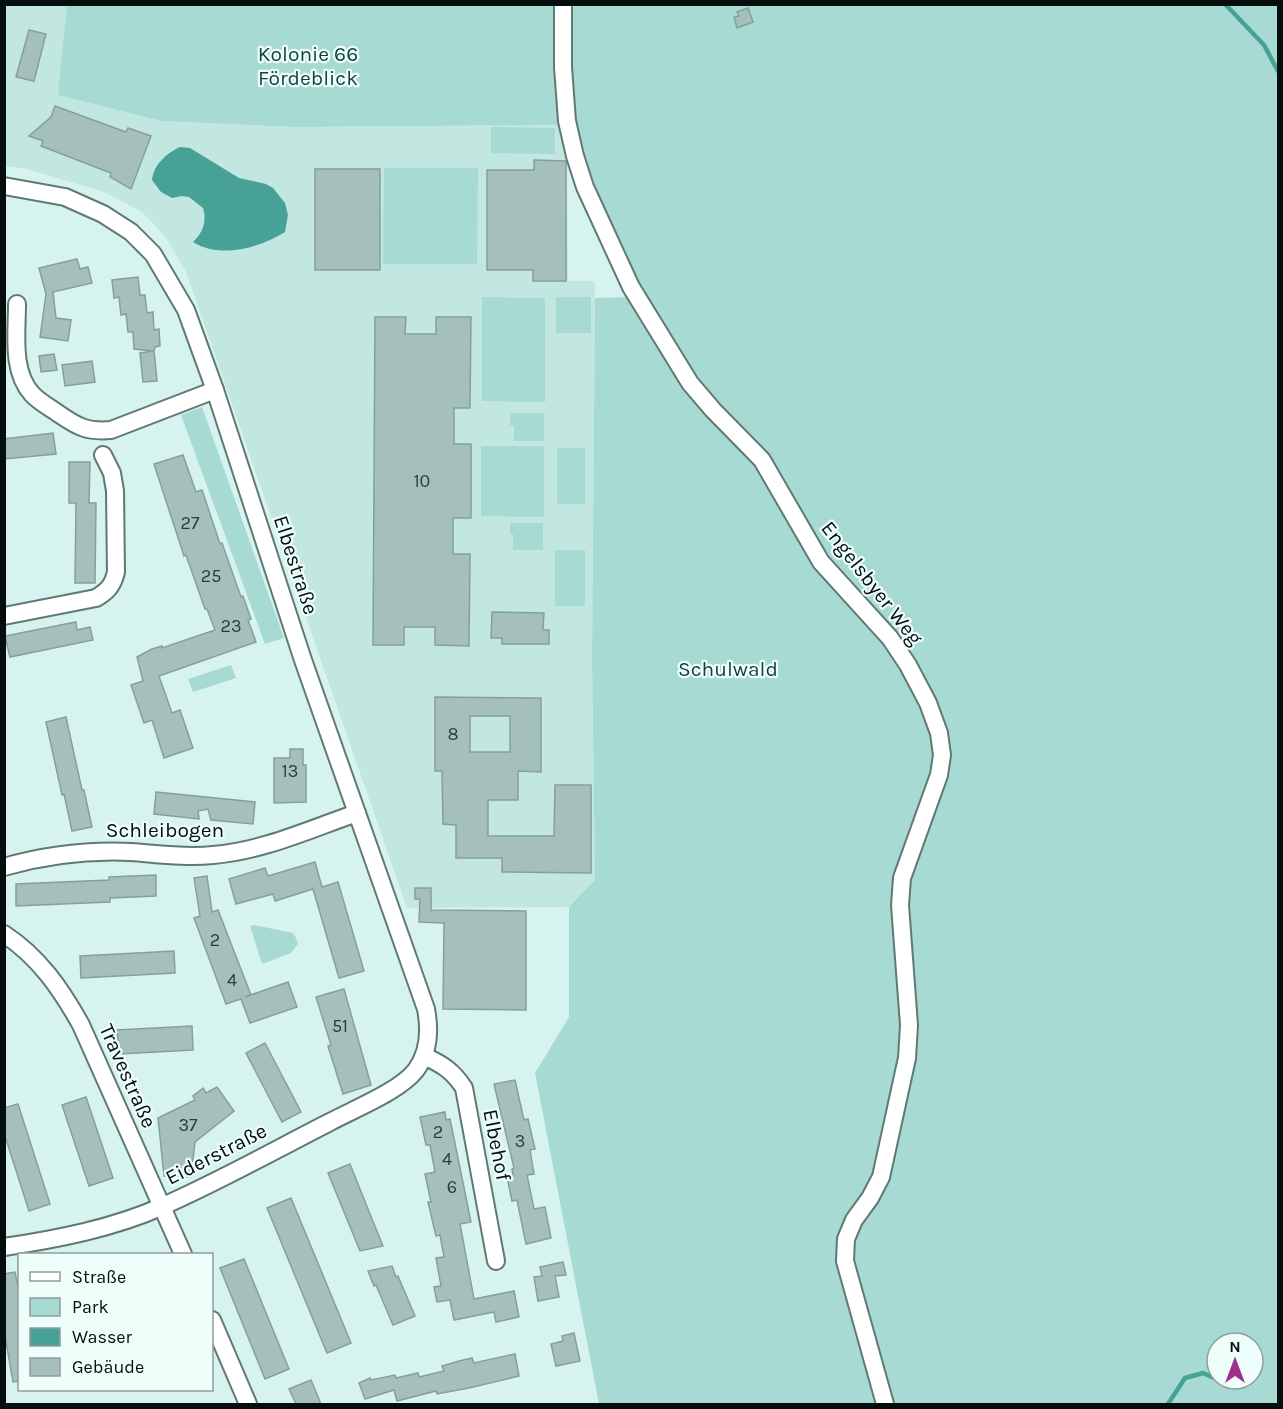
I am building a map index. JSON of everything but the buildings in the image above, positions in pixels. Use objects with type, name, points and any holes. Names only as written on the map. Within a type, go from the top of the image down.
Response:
[{"type":"street","name":"Engelsbyer Weg","points":[[563,4],[563,67],[567,121],[575,156],[585,187],[631,287],[690,383],[762,460],[821,562],[890,638],[908,665],[928,703],[939,733],[942,755],[939,775],[902,878],[900,905],[909,1025],[907,1058],[881,1177],[870,1198],[854,1220],[846,1239],[845,1262],[885,1404]]},
{"type":"street","name":"Elbestraße","points":[[4,186],[65,197],[103,214],[131,232],[153,254],[186,310],[215,390],[303,660],[426,1009],[429,1027],[424,1056]]},
{"type":"street","points":[[17,304],[18,358],[24,382],[33,395],[83,429],[111,430],[215,390]]},
{"type":"street","points":[[4,616],[96,598],[107,592],[113,584],[116,572],[115,491],[112,473],[103,455]]},
{"type":"street","name":"Schleibogen","points":[[4,867],[66,854],[118,852],[213,855],[241,852],[357,813]]},
{"type":"street","name":"Travestraße","points":[[4,934],[40,964],[63,993],[81,1025],[183,1253]]},
{"type":"street","name":"Eiderstraße","points":[[4,1247],[81,1233],[162,1206],[398,1087],[415,1072],[424,1056]]},
{"type":"street","name":"Elbehof","points":[[424,1056],[446,1066],[464,1088],[496,1262]]},
{"type":"street","points":[[213,1322],[248,1404]]},
{"type":"shaded area","points":[[5,5],[67,5],[59,95],[161,121],[295,127],[558,125],[567,160],[568,281],[595,281],[592,659],[595,880],[569,907],[407,908],[186,272],[165,236],[142,212],[104,192],[27,169],[5,166]]},
{"type":"green space","points":[[67,5],[1278,5],[1278,1404],[599,1404],[535,1073],[569,1017],[569,907],[595,880],[592,659],[595,298],[630,297],[580,186],[558,125],[295,127],[161,121],[58,95]]},
{"type":"green space","points":[[491,127],[555,128],[555,154],[491,153]]},
{"type":"green space","points":[[384,168],[478,168],[477,264],[383,264]]},
{"type":"green space","points":[[482,297],[545,298],[545,402],[482,401]]},
{"type":"green space","points":[[556,297],[591,297],[591,333],[556,333]]},
{"type":"green space","points":[[202,407],[284,638],[265,644],[181,415]]},
{"type":"green space","points":[[510,413],[544,413],[544,441],[514,441],[514,426],[510,425]]},
{"type":"green space","points":[[481,446],[544,446],[544,517],[481,516]]},
{"type":"green space","points":[[557,448],[585,448],[585,504],[557,504]]},
{"type":"green space","points":[[510,523],[543,523],[543,550],[513,550]]},
{"type":"green space","points":[[555,550],[585,550],[585,606],[555,606]]},
{"type":"green space","points":[[231,665],[236,678],[193,692],[188,679]]},
{"type":"green space","points":[[250,926],[293,933],[298,944],[291,953],[262,964]]},
{"type":"water","points":[[180,147],[190,148],[239,178],[266,184],[273,188],[285,203],[288,215],[285,232],[252,247],[227,251],[203,247],[193,242],[203,227],[205,218],[203,208],[189,197],[172,198],[161,192],[152,180],[155,169],[162,160]]},
{"type":"waterway","points":[[1225,4],[1264,45],[1278,71]]},
{"type":"waterway","points":[[1168,1404],[1185,1378],[1205,1374]]},
{"type":"park label","name":"Kolonie 66 Fördeblick","points":[[308,66]]},
{"type":"park label","name":"Schulwald","points":[[728,669]]}]
